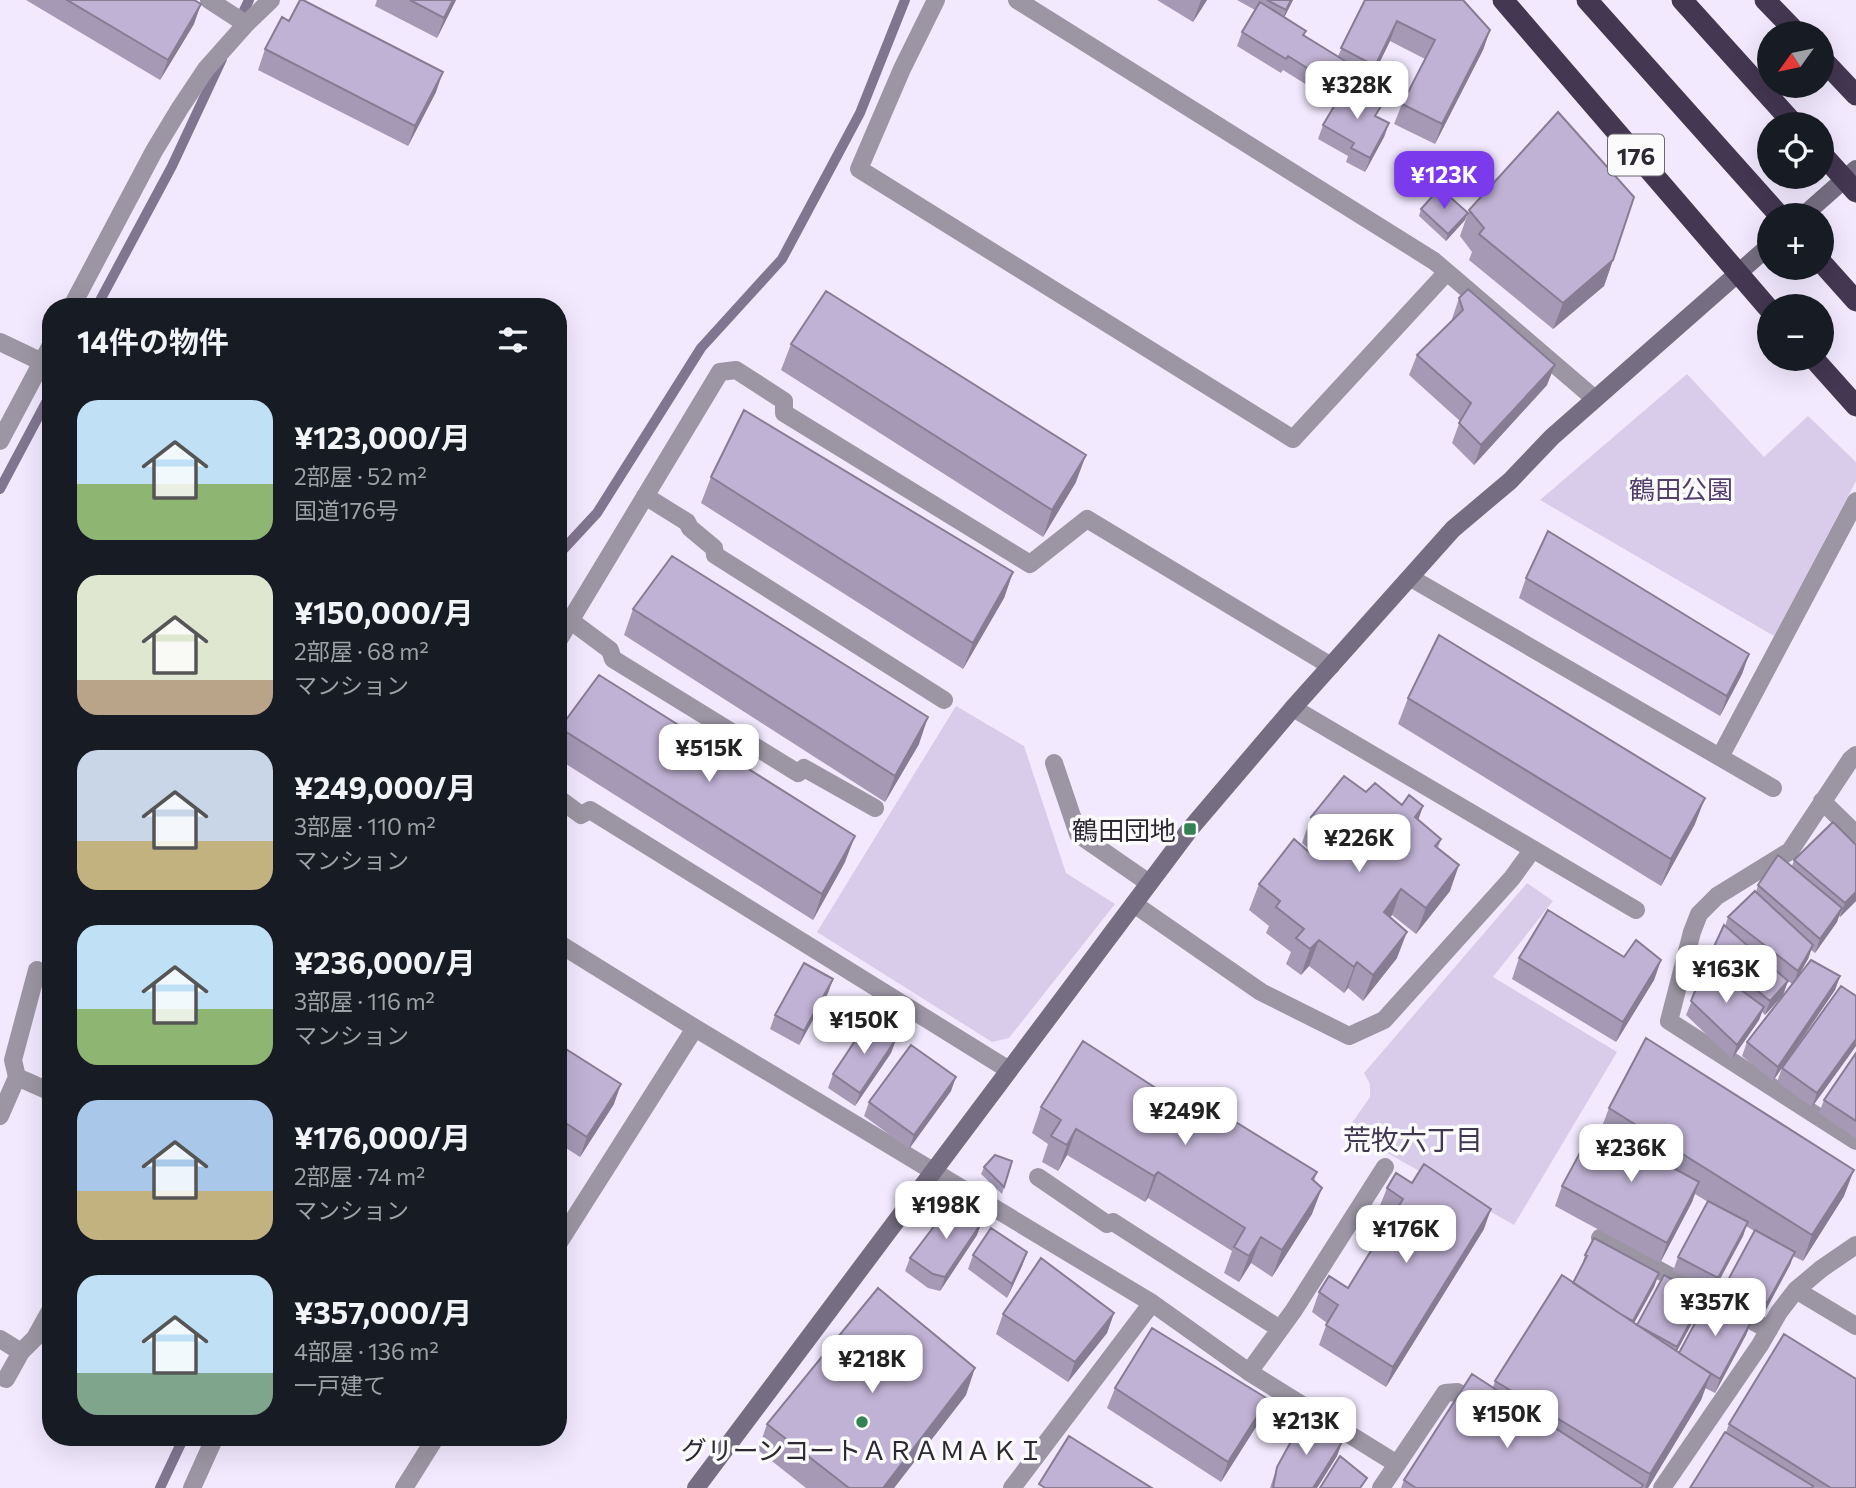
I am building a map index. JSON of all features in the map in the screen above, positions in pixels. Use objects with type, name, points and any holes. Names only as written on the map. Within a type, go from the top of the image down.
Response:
[{"type":"highway","name":"176","points":[[1503,0],[1757,295]]},
{"type":"highway","points":[[1587,0],[1768,203]]},
{"type":"highway","points":[[1682,0],[1783,112]]},
{"type":"highway","points":[[1765,0],[1785,21]]},
{"type":"highway","points":[[1834,72],[1856,95]]},
{"type":"highway","points":[[1834,167],[1856,192]]},
{"type":"highway","points":[[1834,276],[1856,301]]},
{"type":"highway","points":[[1825,371],[1856,406]]},
{"type":"street","points":[[209,0],[246,24]]},
{"type":"street","points":[[76,298],[180,108],[206,69],[271,0]]},
{"type":"street","points":[[936,0],[902,69],[859,169],[1293,439],[1447,272]]},
{"type":"street","points":[[1017,0],[1423,254],[1595,399]]},
{"type":"street","points":[[1818,203],[1856,169]]},
{"type":"street","points":[[696,1488],[1189,829],[1293,708],[1453,529],[1510,481],[1552,437],[1757,257]]},
{"type":"street","points":[[0,342],[42,362],[0,441]]},
{"type":"street","points":[[567,626],[720,372],[736,370],[785,401],[784,413],[1030,564],[1087,519],[1331,666]]},
{"type":"street","points":[[645,496],[687,522],[690,528],[714,548],[715,555],[944,700]]},
{"type":"street","points":[[1720,757],[1856,501]]},
{"type":"street","points":[[1410,578],[1773,788]]},
{"type":"street","points":[[570,621],[610,650],[614,659],[797,773],[804,768],[875,808]]},
{"type":"street","points":[[1293,708],[1636,910]]},
{"type":"street","points":[[1856,755],[1790,851],[1717,897],[1699,914],[1669,1021],[1856,1141]]},
{"type":"street","points":[[1055,763],[1078,834],[1149,883]]},
{"type":"street","points":[[1822,801],[1856,834]]},
{"type":"street","points":[[567,805],[581,816],[590,810],[1009,1070]]},
{"type":"street","points":[[1134,904],[1261,992],[1349,1036],[1384,1020],[1512,878],[1533,849]]},
{"type":"street","points":[[567,949],[1152,1303],[1249,1372],[1397,1464]]},
{"type":"street","points":[[0,1116],[17,1077],[13,1060],[37,970]]},
{"type":"street","points":[[567,1230],[695,1028]]},
{"type":"street","points":[[17,1077],[42,1088]]},
{"type":"street","points":[[1249,1372],[1294,1310],[1385,1167]]},
{"type":"street","points":[[1038,1177],[1107,1224],[1114,1222],[1280,1329]]},
{"type":"street","points":[[1600,1238],[1769,1330]]},
{"type":"street","points":[[1662,1488],[1796,1290],[1856,1245]]},
{"type":"street","points":[[1796,1290],[1856,1326]]},
{"type":"street","points":[[1012,1488],[1152,1303]]},
{"type":"street","points":[[6,1379],[21,1352],[35,1338],[42,1326]]},
{"type":"street","points":[[0,1339],[21,1352]]},
{"type":"street","points":[[1381,1488],[1445,1393],[1457,1392],[1492,1414]]},
{"type":"street","points":[[191,1488],[211,1446]]},
{"type":"street","points":[[404,1488],[430,1446]]},
{"type":"green space","name":"鶴田公園","points":[[1687,374],[1764,457],[1808,416],[1856,462],[1856,481],[1774,636],[1540,500]]},
{"type":"green space","points":[[956,706],[1024,746],[1066,873],[1115,904],[1009,1038],[992,1042],[817,932]]},
{"type":"green space","points":[[1527,883],[1553,901],[1493,977],[1617,1052],[1514,1225],[1347,1130],[1370,1097],[1370,1084],[1364,1073]]},
{"type":"building","points":[[67,0],[194,0],[201,4],[168,60]]},
{"type":"building","points":[[300,0],[443,72],[415,126],[265,49],[282,17],[289,21]]},
{"type":"building","points":[[410,0],[453,0],[444,18]]},
{"type":"building","points":[[1267,0],[1291,0],[1286,10]]},
{"type":"building","points":[[1365,0],[1463,0],[1490,30],[1442,124],[1402,104],[1435,40],[1397,21],[1375,66],[1341,48]]},
{"type":"building","points":[[1260,2],[1306,31],[1303,35],[1350,64],[1336,86],[1288,56],[1286,59],[1242,32]]},
{"type":"building","points":[[1346,86],[1381,106],[1375,116],[1389,123],[1370,158],[1351,148],[1354,143],[1323,125]]},
{"type":"building","points":[[1558,112],[1634,197],[1613,260],[1563,303],[1479,234],[1484,228],[1469,210]]},
{"type":"building","points":[[1440,188],[1468,213],[1448,234],[1421,209]]},
{"type":"building","points":[[1468,289],[1555,365],[1481,445],[1459,423],[1471,403],[1417,355],[1463,310],[1459,298]]},
{"type":"building","points":[[826,291],[1086,455],[1052,510],[791,344]]},
{"type":"building","points":[[744,410],[1013,572],[973,643],[711,477]]},
{"type":"building","points":[[1548,531],[1749,654],[1727,696],[1526,578]]},
{"type":"building","points":[[672,556],[928,717],[895,776],[633,609]]},
{"type":"building","points":[[1439,635],[1705,798],[1671,859],[1408,698]]},
{"type":"building","points":[[599,675],[855,836],[822,894],[567,732],[567,718]]},
{"type":"building","points":[[1344,776],[1366,792],[1375,783],[1402,805],[1409,795],[1423,806],[1415,817],[1441,839],[1435,846],[1459,865],[1426,908],[1401,889],[1384,912],[1407,932],[1373,975],[1357,962],[1354,967],[1319,940],[1310,949],[1296,938],[1304,929],[1276,907],[1280,901],[1259,884],[1294,839],[1316,858],[1334,836],[1311,817]]},
{"type":"building","points":[[1833,822],[1856,845],[1856,892],[1845,903],[1794,860]]},
{"type":"building","points":[[1778,855],[1842,908],[1820,939],[1758,885]]},
{"type":"building","points":[[1755,891],[1813,945],[1798,971],[1728,917]]},
{"type":"building","points":[[1548,910],[1624,957],[1636,940],[1661,960],[1623,1022],[1519,958]]},
{"type":"building","points":[[1724,925],[1788,981],[1770,1001],[1711,953]]},
{"type":"building","points":[[1811,960],[1840,976],[1778,1067],[1747,1042]]},
{"type":"building","points":[[804,963],[833,979],[804,1031],[775,1015]]},
{"type":"building","points":[[1706,964],[1764,1007],[1737,1045],[1691,1001]]},
{"type":"building","points":[[1841,986],[1856,996],[1856,1039],[1817,1093],[1782,1068]]},
{"type":"building","points":[[869,1020],[896,1039],[860,1093],[833,1074]]},
{"type":"building","points":[[1646,1038],[1854,1170],[1812,1235],[1609,1108]]},
{"type":"building","points":[[1083,1041],[1179,1103],[1187,1092],[1317,1172],[1312,1179],[1322,1188],[1282,1250],[1261,1237],[1249,1256],[1234,1247],[1245,1228],[1158,1172],[1154,1176],[1076,1129],[1067,1145],[1051,1136],[1061,1120],[1041,1107]]},
{"type":"building","points":[[911,1045],[956,1077],[914,1135],[869,1102]]},
{"type":"building","points":[[567,1050],[621,1084],[587,1137],[567,1124]]},
{"type":"building","points":[[1856,1053],[1856,1121],[1824,1100]]},
{"type":"building","points":[[1595,1125],[1699,1182],[1667,1243],[1562,1186]]},
{"type":"building","points":[[995,1155],[1012,1161],[1004,1187],[984,1167]]},
{"type":"building","points":[[1424,1164],[1491,1209],[1393,1367],[1326,1325],[1338,1305],[1319,1292],[1329,1276],[1348,1288],[1403,1199],[1387,1188],[1396,1173],[1412,1183]]},
{"type":"building","points":[[1708,1201],[1748,1222],[1718,1278],[1678,1257]]},
{"type":"building","points":[[951,1204],[982,1222],[945,1277],[933,1274],[910,1258]]},
{"type":"building","points":[[991,1228],[1027,1252],[1012,1284],[973,1255]]},
{"type":"building","points":[[1755,1230],[1795,1252],[1767,1303],[1727,1282]]},
{"type":"building","points":[[1594,1238],[1659,1273],[1633,1321],[1573,1283]]},
{"type":"building","points":[[1041,1258],[1114,1313],[1075,1362],[1003,1314]]},
{"type":"building","points":[[1562,1275],[1711,1374],[1650,1474],[1495,1381]]},
{"type":"building","points":[[1664,1275],[1704,1296],[1677,1347],[1637,1325]]},
{"type":"building","name":"グリーンコートＡＲＡＭＡＫＩ","points":[[878,1288],[975,1368],[883,1488],[849,1488],[767,1424]]},
{"type":"building","points":[[1708,1299],[1751,1322],[1720,1379],[1679,1353]]},
{"type":"building","points":[[1152,1328],[1268,1399],[1228,1462],[1115,1388]]},
{"type":"building","points":[[1784,1334],[1856,1379],[1856,1488],[1831,1488],[1729,1424]]},
{"type":"building","points":[[1472,1374],[1643,1485],[1641,1488],[1416,1488],[1404,1480]]},
{"type":"building","points":[[1305,1416],[1342,1442],[1313,1488],[1273,1488],[1277,1467]]},
{"type":"building","points":[[1725,1432],[1813,1486],[1812,1488],[1690,1488]]},
{"type":"building","points":[[1069,1436],[1152,1488],[1045,1488],[1039,1484]]},
{"type":"building","points":[[1340,1456],[1367,1478],[1360,1488],[1320,1488]]},
{"type":"waterway","points":[[237,25],[249,0]]},
{"type":"waterway","points":[[567,545],[597,513],[701,348],[782,259],[860,113],[905,0]]},
{"type":"waterway","points":[[101,298],[172,166],[222,59]]},
{"type":"waterway","points":[[0,489],[42,410]]},
{"type":"waterway","points":[[160,1488],[180,1446]]},
{"type":"place","name":"鶴田団地","points":[[1190,829]]},
{"type":"place","name":"グリーンコートＡＲＡＭＡＫＩ","points":[[862,1422]]},
{"type":"district","name":"荒牧六丁目","points":[[1413,1139]]}]
